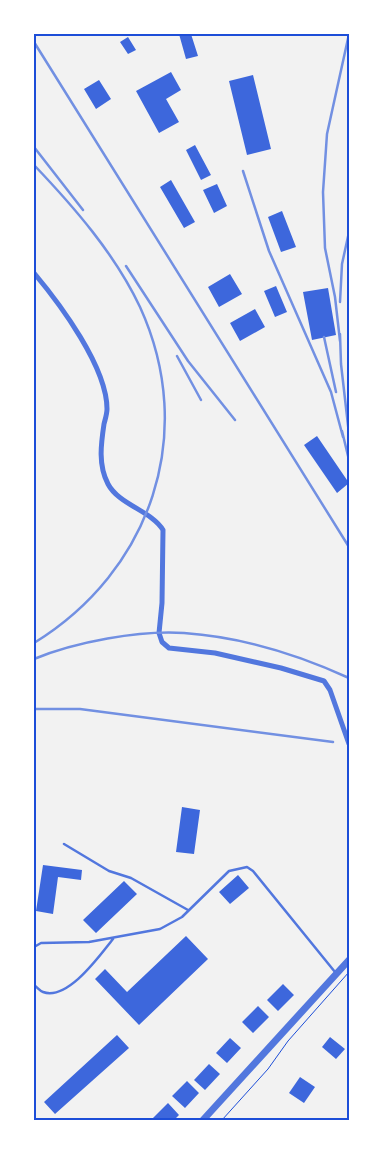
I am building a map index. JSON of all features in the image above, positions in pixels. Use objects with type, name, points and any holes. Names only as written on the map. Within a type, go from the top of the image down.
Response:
[{"type":"street","points":[[34,273],[78,332],[102,383],[107,409],[100,449],[103,470],[108,486],[122,499],[159,522],[163,530],[162,603],[159,633],[162,642],[169,648],[225,655],[282,668],[324,681],[330,690],[349,744]]},
{"type":"street","points":[[204,1120],[349,960]]},
{"type":"lane","points":[[64,844],[109,871],[131,878],[188,910]]},
{"type":"lane","points":[[34,947],[41,943],[89,942],[160,929],[176,921],[229,871],[247,866],[336,974]]},
{"type":"lane","points":[[34,985],[43,992],[51,993],[72,985],[114,938]]},
{"type":"path","points":[[222,1120],[262,1076],[288,1041],[349,972]]},
{"type":"building","points":[[179,34],[191,34],[198,56],[186,59]]},
{"type":"building","points":[[128,37],[136,50],[128,54],[120,42]]},
{"type":"building","points":[[171,72],[181,90],[166,99],[179,122],[159,133],[136,91]]},
{"type":"building","points":[[253,75],[271,149],[247,155],[229,81]]},
{"type":"building","points":[[99,80],[111,99],[96,109],[84,89]]},
{"type":"building","points":[[195,145],[211,175],[201,180],[186,150]]},
{"type":"building","points":[[171,180],[195,222],[184,228],[160,187]]},
{"type":"building","points":[[217,184],[227,206],[214,213],[203,190]]},
{"type":"building","points":[[282,211],[296,247],[281,252],[268,217]]},
{"type":"building","points":[[230,274],[242,294],[219,307],[208,287]]},
{"type":"building","points":[[276,286],[287,312],[275,317],[264,291]]},
{"type":"building","points":[[328,288],[336,335],[312,340],[303,292]]},
{"type":"building","points":[[255,309],[265,327],[240,341],[230,323]]},
{"type":"building","points":[[317,436],[349,483],[337,493],[304,445]]},
{"type":"building","points":[[182,807],[200,810],[194,854],[176,852]]},
{"type":"building","points":[[43,865],[82,870],[81,880],[58,877],[53,914],[36,911]]},
{"type":"building","points":[[238,875],[249,888],[230,904],[219,892]]},
{"type":"building","points":[[124,881],[137,894],[96,933],[83,920]]},
{"type":"building","points":[[186,936],[208,959],[139,1025],[95,979],[105,969],[127,992]]},
{"type":"building","points":[[283,984],[294,995],[278,1011],[267,1000]]},
{"type":"building","points":[[258,1006],[269,1017],[253,1033],[242,1022]]},
{"type":"building","points":[[117,1035],[129,1048],[55,1114],[44,1102]]},
{"type":"building","points":[[330,1037],[345,1049],[336,1059],[322,1047]]},
{"type":"building","points":[[230,1038],[241,1048],[227,1063],[216,1053]]},
{"type":"building","points":[[209,1064],[220,1074],[205,1090],[194,1080]]},
{"type":"building","points":[[300,1077],[315,1087],[304,1103],[289,1093]]},
{"type":"building","points":[[187,1081],[199,1093],[185,1108],[172,1096]]},
{"type":"building","points":[[168,1103],[179,1115],[174,1120],[151,1120]]},
{"type":"railway","points":[[340,341],[335,297],[325,248],[323,192],[327,134],[349,34]]},
{"type":"railway","points":[[34,42],[349,547]]},
{"type":"railway","points":[[34,147],[83,210]]},
{"type":"railway","points":[[34,165],[93,232],[130,287],[140,307],[157,355],[164,403],[163,450],[153,496],[134,539],[108,578],[75,613],[34,643]]},
{"type":"railway","points":[[243,171],[269,251],[331,392],[343,437]]},
{"type":"railway","points":[[340,302],[342,264],[349,232]]},
{"type":"railway","points":[[126,266],[188,361],[235,420]]},
{"type":"railway","points":[[340,334],[341,364],[349,434]]},
{"type":"railway","points":[[324,337],[336,392]]},
{"type":"railway","points":[[349,349],[349,375]]},
{"type":"railway","points":[[177,356],[201,400]]},
{"type":"railway","points":[[342,431],[349,460]]},
{"type":"railway","points":[[34,659],[68,647],[108,638],[147,633],[184,633],[227,638],[268,648],[309,661],[349,678]]},
{"type":"railway","points":[[34,709],[80,709],[333,742]]}]
